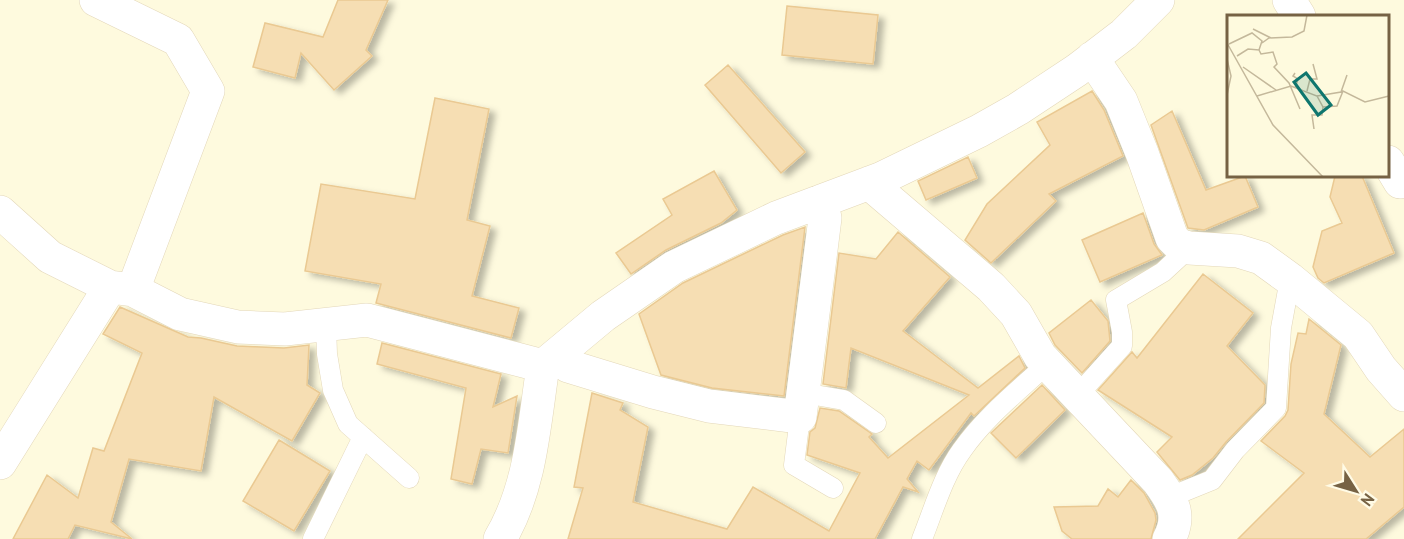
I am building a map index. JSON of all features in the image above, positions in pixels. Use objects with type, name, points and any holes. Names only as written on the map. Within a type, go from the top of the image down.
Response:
[{"type":"street","points":[[0,463],[122,289],[208,91],[178,40],[96,0]]},
{"type":"street","points":[[500,539],[510,522],[524,484],[550,361],[603,316],[674,267],[776,218],[869,183],[979,131],[1018,109],[1124,34],[1158,0]]},
{"type":"street","points":[[1289,0],[1298,15]]},
{"type":"street","points":[[1092,58],[1121,101],[1172,238],[1179,245],[1189,248],[1238,251],[1261,258],[1358,335],[1381,369],[1404,395]]},
{"type":"street","points":[[1389,164],[1400,182],[1404,179]]},
{"type":"street","points":[[869,183],[991,287],[1016,314],[1040,356],[1158,481],[1176,510],[1173,532],[1169,539]]},
{"type":"street","points":[[0,212],[50,257],[180,314],[238,327],[285,329],[367,320],[550,361],[709,406],[801,405],[825,218],[821,201]]},
{"type":"lane","points":[[1077,396],[1122,346],[1122,332],[1116,300],[1163,272],[1189,248]]},
{"type":"lane","points":[[1170,497],[1212,480],[1235,450],[1276,408],[1281,328],[1290,279]]},
{"type":"lane","points":[[326,325],[327,354],[333,390],[348,424],[410,478]]},
{"type":"lane","points":[[922,539],[947,477],[962,450],[989,418],[1047,364]]},
{"type":"lane","points":[[833,488],[794,465],[801,405],[844,400],[876,423]]},
{"type":"lane","points":[[313,539],[363,436]]},
{"type":"building","points":[[338,0],[388,0],[366,50],[372,56],[334,90],[301,53],[295,78],[253,67],[265,23],[323,37]]},
{"type":"building","points":[[787,6],[878,15],[873,64],[782,55]]},
{"type":"building","points":[[728,65],[805,152],[781,173],[705,85]]},
{"type":"building","points":[[1092,91],[1104,110],[1123,156],[1049,194],[1056,201],[991,263],[965,240],[987,204],[1050,145],[1037,122]]},
{"type":"building","points":[[435,98],[489,109],[467,220],[490,226],[472,296],[519,308],[511,338],[376,303],[381,284],[305,271],[321,184],[415,199]]},
{"type":"building","points":[[1172,111],[1206,190],[1245,177],[1258,207],[1204,230],[1188,228],[1151,125]]},
{"type":"building","points":[[968,157],[977,178],[926,200],[918,181]]},
{"type":"building","points":[[714,171],[737,210],[721,223],[666,250],[631,274],[616,253],[672,215],[663,199]]},
{"type":"building","points":[[1335,177],[1362,177],[1394,253],[1324,283],[1318,278],[1313,267],[1322,231],[1342,223],[1330,197]]},
{"type":"building","points":[[1143,213],[1154,244],[1162,255],[1100,282],[1082,240]]},
{"type":"building","points":[[805,227],[784,396],[712,388],[661,375],[639,314],[683,283],[783,235]]},
{"type":"building","points":[[898,232],[950,277],[903,331],[978,388],[1019,356],[1025,368],[974,416],[971,413],[929,470],[917,461],[907,479],[918,492],[903,487],[875,539],[568,539],[583,488],[574,487],[592,393],[623,403],[620,410],[648,427],[633,502],[727,529],[753,487],[829,531],[860,473],[807,455],[810,432],[815,428],[820,408],[839,411],[872,434],[869,437],[888,458],[969,395],[851,348],[846,388],[823,384],[839,253],[876,259]]},
{"type":"building","points":[[1203,274],[1253,313],[1227,346],[1265,385],[1264,403],[1213,458],[1192,475],[1180,480],[1157,452],[1172,437],[1098,390],[1132,352],[1137,358]]},
{"type":"building","points":[[1091,300],[1108,321],[1110,341],[1082,373],[1055,345],[1049,333]]},
{"type":"building","points":[[120,307],[188,337],[237,346],[284,348],[309,345],[307,385],[320,393],[292,441],[214,397],[201,471],[129,459],[111,522],[132,539],[75,525],[68,539],[13,539],[47,475],[78,498],[93,448],[104,451],[142,353],[103,334]]},
{"type":"building","points":[[1309,319],[1341,345],[1324,414],[1370,457],[1404,429],[1404,507],[1366,539],[1238,539],[1304,473],[1261,441],[1288,410],[1291,364],[1298,333],[1306,334]]},
{"type":"building","points":[[382,343],[501,374],[493,407],[517,396],[508,453],[481,449],[472,484],[451,479],[466,388],[377,364]]},
{"type":"building","points":[[1042,385],[1065,410],[1016,458],[991,433]]},
{"type":"building","points":[[279,440],[330,471],[294,531],[243,501]]},
{"type":"building","points":[[1131,480],[1144,493],[1155,513],[1156,520],[1151,539],[1072,539],[1062,531],[1054,507],[1098,506],[1108,489],[1118,497]]}]
